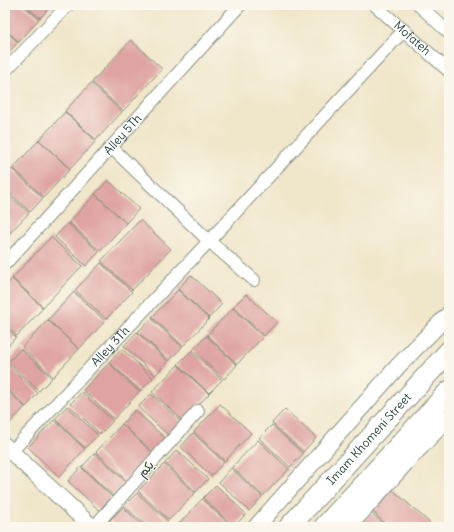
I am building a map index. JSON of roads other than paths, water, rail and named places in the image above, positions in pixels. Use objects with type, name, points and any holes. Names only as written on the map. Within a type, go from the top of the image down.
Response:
[{"type":"main road","name":"Imam Khomeni Street","points":[[289,527],[449,351]]},
{"type":"main road","points":[[324,527],[449,391]]},
{"type":"main road","points":[[405,399],[426,416]]},
{"type":"street","points":[[5,71],[68,5]]},
{"type":"street","name":"Alley 5Th","points":[[5,264],[240,5]]},
{"type":"street","name":"Mofateh","points":[[375,5],[449,71]]},
{"type":"street","points":[[419,5],[449,33]]},
{"type":"street","name":"Alley 3Th","points":[[8,449],[209,241],[404,30]]},
{"type":"street","points":[[111,147],[209,241],[254,280]]},
{"type":"street","points":[[256,527],[399,365],[449,314]]},
{"type":"street","name":"یکم","points":[[93,527],[198,411]]},
{"type":"street","points":[[348,527],[449,417]]},
{"type":"street","points":[[8,449],[93,527]]}]
